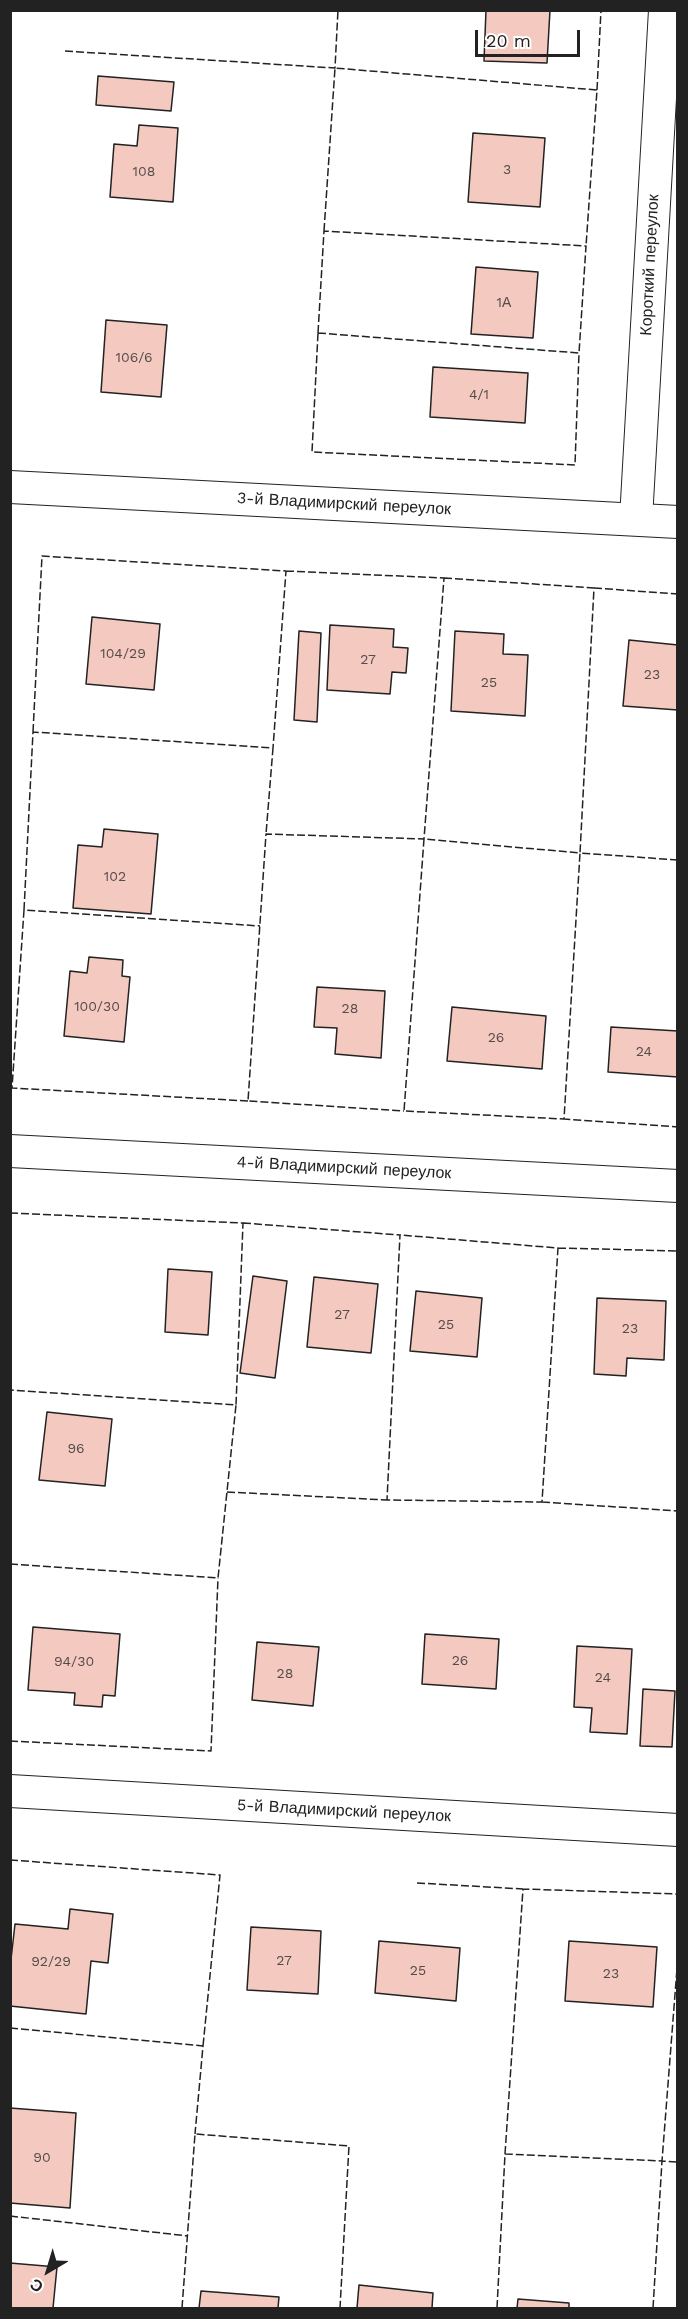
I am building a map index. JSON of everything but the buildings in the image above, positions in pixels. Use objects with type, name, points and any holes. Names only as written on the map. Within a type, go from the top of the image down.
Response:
[{"type":"street","name":"Короткий переулок","points":[[636,519],[664,10]]},
{"type":"street","name":"3-й Владимирский переулок","points":[[10,487],[678,522]]},
{"type":"street","name":"4-й Владимирский переулок","points":[[10,1151],[678,1186]]},
{"type":"street","name":"5-й Владимирский переулок","points":[[10,1791],[678,1830]]},
{"type":"fence","points":[[65,51],[335,68],[338,10]]},
{"type":"fence","points":[[597,90],[601,10]]},
{"type":"fence","points":[[324,231],[335,68],[597,90],[586,246]]},
{"type":"fence","points":[[318,333],[324,231],[586,246],[579,353]]},
{"type":"fence","points":[[318,333],[579,353],[575,465],[312,452],[318,333]]},
{"type":"fence","points":[[33,732],[42,556],[286,571],[273,748]]},
{"type":"fence","points":[[286,571],[444,578],[424,839],[266,834],[248,1101],[404,1111]]},
{"type":"fence","points":[[444,578],[594,588],[580,853],[424,839],[404,1111],[564,1119]]},
{"type":"fence","points":[[594,588],[678,594]]},
{"type":"fence","points":[[24,910],[33,732],[273,748],[266,834]]},
{"type":"fence","points":[[678,860],[580,853],[564,1119],[678,1127]]},
{"type":"fence","points":[[248,1101],[12,1088],[24,910],[260,926]]},
{"type":"fence","points":[[10,1213],[243,1223],[236,1405],[10,1390]]},
{"type":"fence","points":[[243,1223],[400,1235],[387,1500],[542,1502],[558,1248],[400,1235]]},
{"type":"fence","points":[[558,1248],[678,1251]]},
{"type":"fence","points":[[10,1564],[218,1578],[236,1405]]},
{"type":"fence","points":[[227,1492],[387,1500]]},
{"type":"fence","points":[[542,1502],[678,1511]]},
{"type":"fence","points":[[10,1741],[211,1751],[218,1578]]},
{"type":"fence","points":[[10,1860],[220,1875],[203,2046]]},
{"type":"fence","points":[[417,1883],[523,1889]]},
{"type":"fence","points":[[505,2154],[523,1889],[678,1894]]},
{"type":"fence","points":[[497,2308],[505,2154],[662,2161],[678,1956]]},
{"type":"fence","points":[[10,2028],[203,2046],[195,2134]]},
{"type":"fence","points":[[182,2308],[195,2134],[349,2146],[340,2308]]},
{"type":"fence","points":[[653,2308],[662,2161],[678,2162]]},
{"type":"fence","points":[[10,2216],[188,2236]]}]
